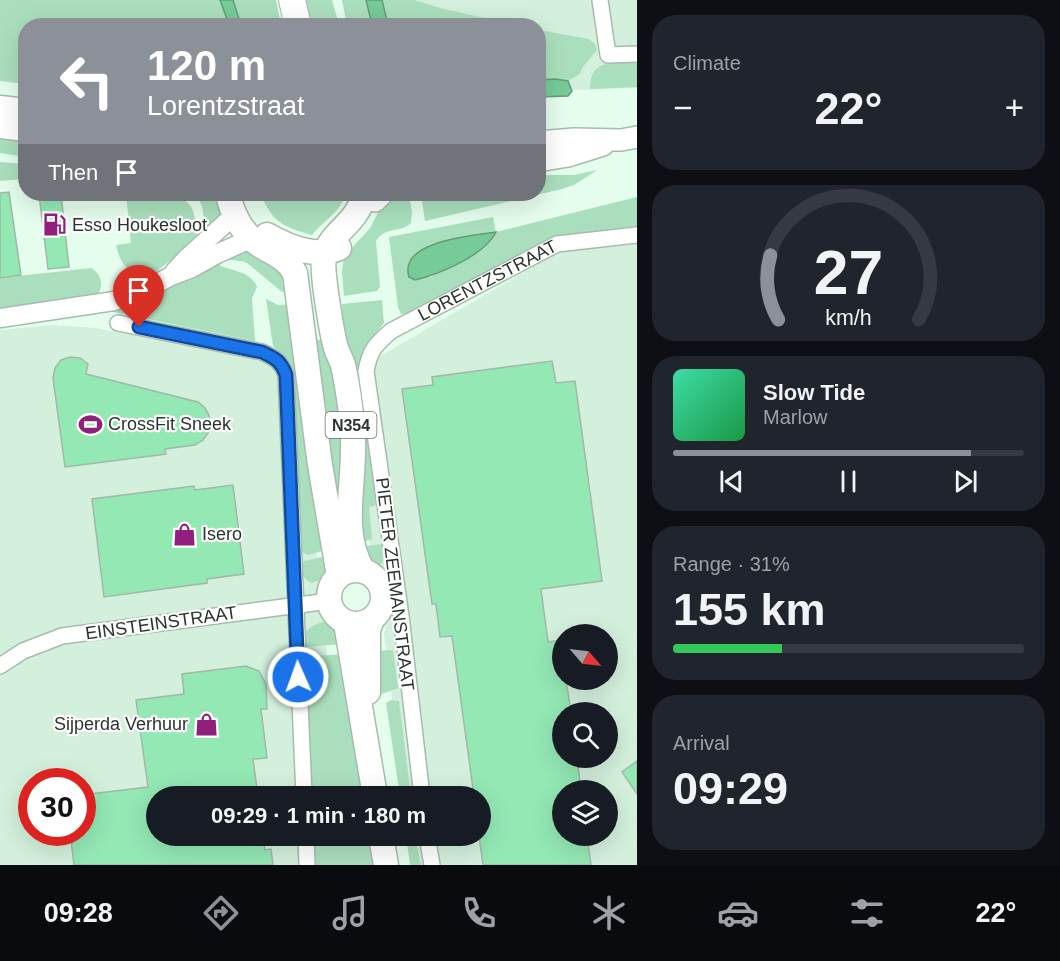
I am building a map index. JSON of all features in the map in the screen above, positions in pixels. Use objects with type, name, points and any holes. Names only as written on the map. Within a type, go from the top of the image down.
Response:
[{"type":"highway","points":[[292,0],[296,18]]},
{"type":"main road","points":[[0,108],[18,110]]},
{"type":"main road","points":[[0,126],[18,128]]},
{"type":"main road","points":[[546,141],[629,139]]},
{"type":"main road","points":[[546,160],[629,139]]},
{"type":"main road","name":"N354","points":[[235,201],[256,235],[287,261],[295,273],[320,465],[339,576]]},
{"type":"main road","points":[[256,235],[290,246],[333,250],[359,232],[371,212],[374,201]]},
{"type":"main road","name":"N354","points":[[333,250],[337,256],[345,351],[343,363],[354,447],[349,509],[350,527],[357,562],[363,571],[376,579],[382,592],[381,606],[368,630],[367,743]]},
{"type":"main road","points":[[363,571],[348,572],[339,576],[331,586],[328,601],[335,615],[346,623],[361,624],[372,619]]},
{"type":"main road","name":"N354","points":[[346,623],[373,786]]},
{"type":"main road","points":[[383,846],[386,865]]},
{"type":"street","points":[[600,0],[608,55],[637,54]]},
{"type":"street","points":[[171,276],[186,259],[230,219],[234,201]]},
{"type":"street","points":[[0,318],[114,301],[145,290],[256,235]]},
{"type":"street","name":"LORENTZSTRAAT","points":[[366,371],[372,350],[391,331],[557,244],[637,235]]},
{"type":"street","points":[[118,323],[262,352],[276,358],[282,364],[286,375],[304,786]]},
{"type":"street","name":"PIETER ZEEMANSTRAAT","points":[[366,371],[401,616],[421,786]]},
{"type":"street","name":"EINSTEINSTRAAT","points":[[0,666],[23,651],[62,636],[328,601]]},
{"type":"street","points":[[306,846],[307,865]]},
{"type":"street","points":[[429,846],[432,865]]},
{"type":"shaded area","points":[[0,0],[220,0],[226,18],[18,18],[18,83],[0,81]]},
{"type":"shaded area","points":[[220,0],[233,0],[239,18],[226,18]]},
{"type":"shaded area","points":[[233,0],[276,0],[280,18],[239,18]]},
{"type":"shaded area","points":[[298,0],[332,0],[337,18],[302,18]]},
{"type":"shaded area","points":[[342,0],[366,0],[370,18],[346,18]]},
{"type":"shaded area","points":[[366,0],[382,0],[386,18],[370,18]]},
{"type":"shaded area","points":[[376,0],[637,0],[637,88],[546,91],[546,18],[380,18]]},
{"type":"shaded area","points":[[382,0],[414,0],[485,18],[386,18]]},
{"type":"shaded area","points":[[546,31],[589,39],[595,44],[597,50],[582,68],[580,74],[568,81],[546,80]]},
{"type":"shaded area","points":[[637,62],[637,87],[590,89],[591,79],[599,67],[612,63]]},
{"type":"shaded area","points":[[546,80],[568,81],[572,91],[568,96],[546,97]]},
{"type":"shaded area","points":[[0,136],[18,137],[18,156],[0,153]]},
{"type":"shaded area","points":[[0,162],[18,163],[18,180],[0,181]]},
{"type":"shaded area","points":[[597,170],[574,185],[546,193],[546,175],[574,175]]},
{"type":"shaded area","points":[[637,197],[637,226],[580,234],[414,313],[401,314],[398,307],[389,237],[493,217],[496,232]],"holes":[[[495,232],[490,240],[467,259],[430,277],[423,249],[435,243]]]},
{"type":"shaded area","points":[[127,201],[186,201],[193,211],[198,240],[150,276],[131,271],[120,258],[116,245],[131,243]]},
{"type":"shaded area","points":[[220,201],[223,217],[208,234],[202,207],[200,202]]},
{"type":"shaded area","points":[[264,201],[343,201],[336,212],[312,235],[280,222]]},
{"type":"shaded area","points":[[390,201],[410,201],[411,223],[385,233],[376,241],[380,287],[377,291],[344,296],[342,271],[344,257],[370,228],[381,207]]},
{"type":"shaded area","points":[[422,201],[511,201],[425,221]]},
{"type":"shaded area","points":[[496,232],[482,248],[461,262],[415,280],[409,277],[409,265],[415,255],[425,248],[439,242]]},
{"type":"shaded area","points":[[637,243],[637,865],[414,865],[411,846],[491,846],[491,786],[403,786],[384,633],[393,602],[389,580],[382,571],[374,566],[364,514],[355,371],[558,252]]},
{"type":"shaded area","points":[[247,249],[282,266],[288,292],[282,292],[247,263],[224,256]]},
{"type":"shaded area","points":[[216,260],[219,265],[250,277],[257,287],[252,298],[255,341],[108,311],[151,296]]},
{"type":"shaded area","points":[[91,268],[100,280],[101,287],[98,295],[0,308],[0,278]]},
{"type":"shaded area","points":[[266,299],[278,305],[295,304],[329,549],[308,555],[302,552],[291,371],[287,359],[273,346]]},
{"type":"shaded area","points":[[382,300],[384,323],[369,342],[360,368],[368,448],[377,505],[369,507],[372,539],[359,543],[342,304]]},
{"type":"shaded area","points":[[53,325],[95,328],[297,367],[341,786],[146,786],[146,846],[347,846],[349,865],[0,865],[0,330]]},
{"type":"shaded area","points":[[330,338],[346,457],[338,533],[311,341]]},
{"type":"shaded area","points":[[383,544],[383,562],[376,570],[358,547]]},
{"type":"shaded area","points":[[330,555],[331,565],[323,579],[311,583],[304,577],[300,562]]},
{"type":"shaded area","points":[[327,621],[336,629],[342,644],[304,647],[306,631],[314,625]]},
{"type":"shaded area","points":[[393,650],[398,688],[376,696],[373,651]]},
{"type":"shaded area","points":[[343,654],[363,786],[311,786],[305,657]]},
{"type":"shaded area","points":[[391,700],[399,701],[410,786],[398,786],[386,703]]},
{"type":"shaded area","points":[[315,846],[373,846],[376,865],[316,865]]},
{"type":"shaded area","points":[[407,846],[417,846],[421,865],[410,865]]},
{"type":"building","points":[[9,192],[21,275],[0,278],[0,193]]},
{"type":"building","points":[[40,201],[62,201],[69,267],[48,269]]},
{"type":"building","points":[[70,357],[80,358],[88,364],[86,374],[198,402],[209,415],[208,433],[195,445],[165,449],[166,454],[65,467],[53,378],[55,368],[61,360]]},
{"type":"building","points":[[552,361],[556,383],[575,381],[602,581],[541,589],[548,642],[552,641],[552,690],[568,690],[569,702],[552,702],[552,768],[578,768],[580,780],[552,780],[552,846],[588,846],[591,865],[483,865],[480,846],[491,846],[491,786],[473,786],[452,636],[440,637],[436,604],[432,604],[402,389],[433,385],[432,377]]},
{"type":"building","points":[[233,485],[244,574],[207,579],[207,583],[104,597],[92,499],[194,486],[195,490]]},
{"type":"building","points":[[246,666],[259,671],[266,684],[267,709],[261,709],[267,758],[253,759],[257,786],[148,786],[136,700],[184,694],[182,674]]},
{"type":"building","points":[[637,761],[637,794],[622,772]]},
{"type":"building","points":[[146,787],[146,846],[264,846],[265,850],[271,849],[273,865],[74,865],[72,846],[96,846],[96,793]]},
{"type":"place","name":"Esso Houkesloot","points":[[54,225]]},
{"type":"place","name":"CrossFit Sneek","points":[[90,424]]},
{"type":"place","name":"Isero","points":[[184,534]]},
{"type":"place","name":"Sijperda Verhuur","points":[[206,724]]},
{"type":"route","points":[[139,327],[262,352],[276,358],[282,364],[286,375],[290,449],[298,677]]}]
